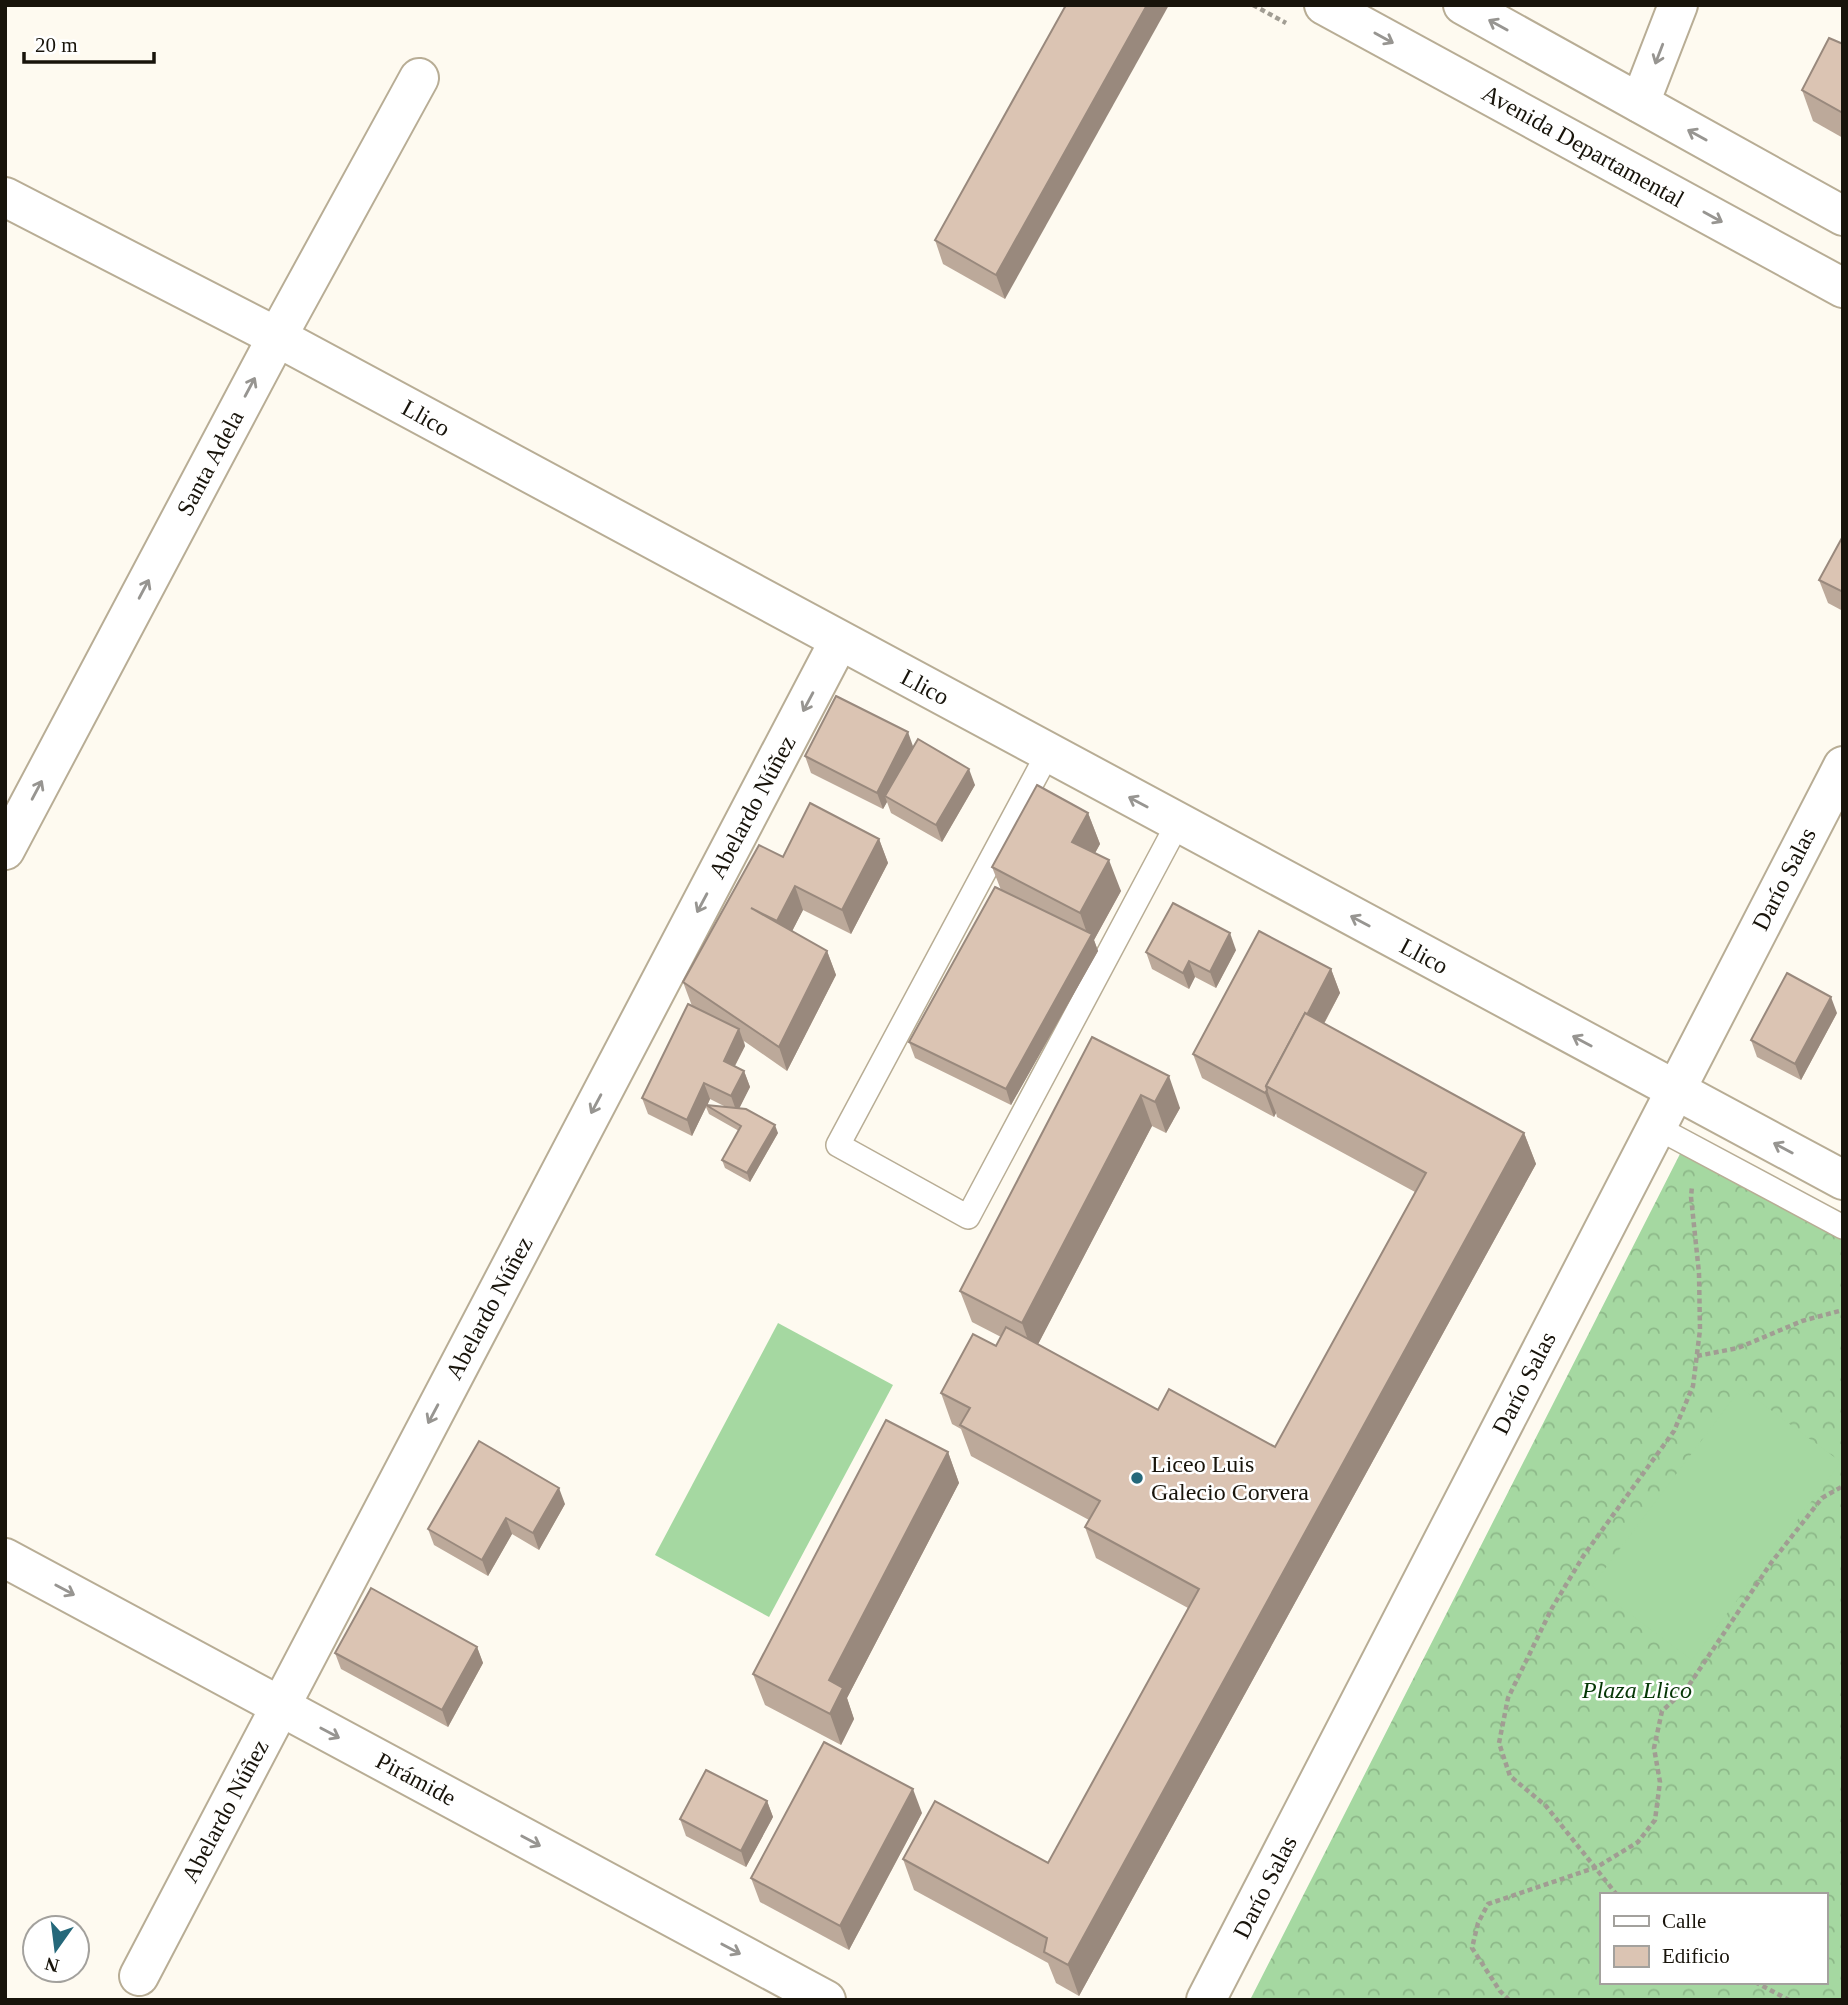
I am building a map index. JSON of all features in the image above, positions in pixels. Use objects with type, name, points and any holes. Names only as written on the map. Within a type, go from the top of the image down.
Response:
[{"type":"street","name":"Avenida Departamental","points":[[1324,5],[1843,288]]},
{"type":"street","points":[[1463,5],[1843,216]]},
{"type":"street","points":[[1640,103],[1678,5]]},
{"type":"street","name":"Santa Adela","points":[[5,850],[277,337],[419,78]]},
{"type":"street","name":"Llico","points":[[5,197],[277,337],[1843,1180]]},
{"type":"street","name":"Abelardo Núñez","points":[[139,1976],[839,641]]},
{"type":"street","name":"Darío Salas","points":[[1206,2000],[1843,765]]},
{"type":"street","name":"Pirámide","points":[[5,1558],[826,2000]]},
{"type":"lane","points":[[1048,753],[838,1145],[968,1217],[1178,823]]},
{"type":"lane","points":[[1656,1127],[1843,1227]]},
{"type":"path","points":[[1616,1893],[1546,1806],[1510,1776],[1499,1743],[1508,1698],[1552,1608],[1584,1555],[1674,1431],[1693,1386],[1700,1330],[1699,1273],[1691,1197],[1693,1175]]},
{"type":"path","points":[[1697,1356],[1738,1348],[1802,1321],[1843,1310]]},
{"type":"path","points":[[1509,2000],[1500,1991],[1472,1948],[1478,1923],[1488,1904],[1597,1867],[1638,1842],[1655,1820],[1660,1782],[1654,1748],[1662,1711],[1687,1688],[1771,1563],[1822,1498],[1843,1486]]},
{"type":"path","points":[[1759,1984],[1789,2000]]},
{"type":"green space","name":"Plaza Llico","points":[[1682,1150],[1843,1236],[1843,2000],[1250,2000]]},
{"type":"green space","points":[[778,1323],[893,1385],[769,1617],[655,1555]]},
{"type":"green space","points":[[1741,1388],[1841,1462],[1692,1660],[1592,1586]]},
{"type":"building","points":[[1066,5],[1147,5],[996,275],[935,240]]},
{"type":"building","points":[[1829,38],[1843,44],[1843,113],[1802,90]]},
{"type":"building","points":[[1843,536],[1843,592],[1819,580]]},
{"type":"building","points":[[836,696],[908,732],[877,793],[805,756]]},
{"type":"building","points":[[918,739],[969,769],[936,825],[885,796]]},
{"type":"building","points":[[1037,785],[1088,813],[1072,842],[1109,860],[1080,913],[992,867]]},
{"type":"building","points":[[810,803],[879,839],[842,910],[795,886],[777,921],[751,908],[827,951],[779,1047],[683,982],[759,845],[783,857]]},
{"type":"building","points":[[995,887],[1092,934],[1006,1089],[909,1042]]},
{"type":"building","points":[[1173,903],[1230,933],[1210,972],[1189,961],[1183,973],[1146,952]]},
{"type":"building","points":[[1259,931],[1331,969],[1266,1086],[1265,1093],[1193,1054]]},
{"type":"building","points":[[1787,973],[1831,997],[1795,1064],[1751,1040]]},
{"type":"building","points":[[688,1004],[739,1029],[724,1061],[744,1071],[731,1096],[704,1083],[687,1120],[642,1098]]},
{"type":"building","points":[[1305,1013],[1524,1133],[1068,1965],[1044,1952],[1047,1938],[903,1859],[935,1801],[1048,1863],[1199,1589],[1085,1527],[1100,1501],[960,1425],[970,1408],[941,1393],[973,1334],[996,1346],[1006,1327],[1158,1410],[1169,1389],[1275,1447],[1426,1173],[1266,1086]]},
{"type":"building","points":[[1092,1037],[1169,1076],[1155,1102],[1141,1095],[1022,1323],[960,1291]]},
{"type":"building","points":[[706,1105],[746,1109],[775,1125],[747,1173],[722,1160],[741,1126]]},
{"type":"building","points":[[886,1420],[948,1452],[829,1680],[843,1688],[830,1714],[753,1674]]},
{"type":"building","points":[[479,1441],[559,1488],[533,1533],[506,1518],[482,1560],[428,1529]]},
{"type":"building","points":[[371,1588],[477,1647],[442,1710],[335,1653]]},
{"type":"building","points":[[824,1742],[913,1789],[840,1926],[751,1878]]},
{"type":"building","points":[[706,1770],[767,1801],[741,1851],[680,1819]]},
{"type":"place","name":"Liceo Luis Galecio Corvera","points":[[1137,1478]]}]
